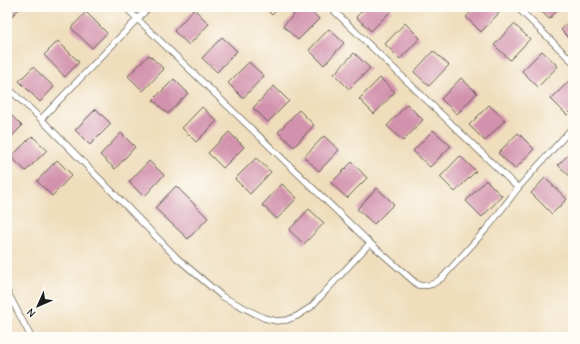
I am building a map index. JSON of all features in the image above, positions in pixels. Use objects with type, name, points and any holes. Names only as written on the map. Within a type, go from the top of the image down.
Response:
[{"type":"lane","points":[[125,7],[370,243],[418,285],[426,286],[434,284],[443,277],[489,226],[518,188],[573,127]]},
{"type":"lane","points":[[41,119],[149,7]]},
{"type":"lane","points":[[330,7],[518,188]]},
{"type":"lane","points":[[517,7],[573,62]]},
{"type":"lane","points":[[7,87],[41,119],[177,258],[223,296],[264,318],[277,321],[288,320],[311,307],[370,243]]},
{"type":"lane","points":[[7,291],[31,337]]},
{"type":"building","points":[[7,7],[21,7],[7,21]]},
{"type":"building","points":[[264,7],[280,7],[272,15]]},
{"type":"building","points":[[301,7],[307,7],[319,19],[298,40],[283,26]]},
{"type":"building","points":[[366,7],[388,7],[392,10],[371,31],[356,17]]},
{"type":"building","points":[[476,7],[497,7],[501,11],[481,32],[466,17]]},
{"type":"building","points":[[537,7],[560,7],[549,19]]},
{"type":"building","points":[[194,9],[209,24],[189,45],[174,31]]},
{"type":"building","points":[[86,12],[107,33],[92,48],[71,28]]},
{"type":"building","points":[[573,17],[573,42],[561,30]]},
{"type":"building","points":[[405,23],[420,38],[400,59],[385,44]]},
{"type":"building","points":[[514,24],[530,39],[510,60],[494,45]]},
{"type":"building","points":[[329,29],[344,43],[324,65],[309,50]]},
{"type":"building","points":[[222,37],[237,51],[217,72],[202,58]]},
{"type":"building","points":[[58,41],[79,62],[65,77],[44,55]]},
{"type":"building","points":[[433,51],[449,65],[429,86],[414,72]]},
{"type":"building","points":[[542,51],[558,66],[538,87],[522,71]]},
{"type":"building","points":[[354,53],[370,68],[349,89],[334,74]]},
{"type":"building","points":[[149,55],[164,69],[143,91],[128,76]]},
{"type":"building","points":[[249,62],[264,76],[243,98],[228,83]]},
{"type":"building","points":[[33,67],[54,87],[40,102],[19,81]]},
{"type":"building","points":[[380,78],[395,92],[374,114],[359,99]]},
{"type":"building","points":[[461,78],[477,93],[457,114],[441,99]]},
{"type":"building","points":[[174,79],[188,93],[168,114],[153,100]]},
{"type":"building","points":[[571,79],[573,81],[573,109],[567,115],[551,99]]},
{"type":"building","points":[[274,86],[289,101],[268,122],[253,108]]},
{"type":"building","points":[[407,104],[423,120],[403,141],[387,126]]},
{"type":"building","points":[[489,105],[505,120],[485,141],[469,125]]},
{"type":"building","points":[[202,107],[217,121],[196,142],[182,128]]},
{"type":"building","points":[[96,109],[111,124],[90,145],[75,130]]},
{"type":"building","points":[[299,110],[314,125],[294,147],[278,132]]},
{"type":"building","points":[[7,111],[22,126],[7,141]]},
{"type":"building","points":[[433,130],[451,146],[430,167],[413,151]]},
{"type":"building","points":[[229,132],[244,147],[223,168],[208,153]]},
{"type":"building","points":[[121,133],[135,147],[115,169],[100,155]]},
{"type":"building","points":[[518,133],[534,149],[515,169],[498,153]]},
{"type":"building","points":[[32,136],[47,150],[26,171],[11,157]]},
{"type":"building","points":[[324,136],[339,150],[319,171],[304,157]]},
{"type":"building","points":[[573,150],[573,179],[558,165]]},
{"type":"building","points":[[460,156],[476,171],[455,192],[440,177]]},
{"type":"building","points":[[256,158],[271,172],[250,194],[235,179]]},
{"type":"building","points":[[57,160],[72,175],[52,196],[37,181]]},
{"type":"building","points":[[149,161],[164,175],[144,197],[129,182]]},
{"type":"building","points":[[352,162],[367,178],[347,198],[331,183]]},
{"type":"building","points":[[545,178],[567,199],[552,214],[531,193]]},
{"type":"building","points":[[486,180],[502,196],[482,217],[466,201]]},
{"type":"building","points":[[282,184],[297,198],[277,219],[262,205]]},
{"type":"building","points":[[176,186],[208,218],[188,239],[155,208]]},
{"type":"building","points":[[377,188],[394,204],[374,224],[357,209]]},
{"type":"building","points":[[309,209],[324,223],[304,244],[289,230]]}]
